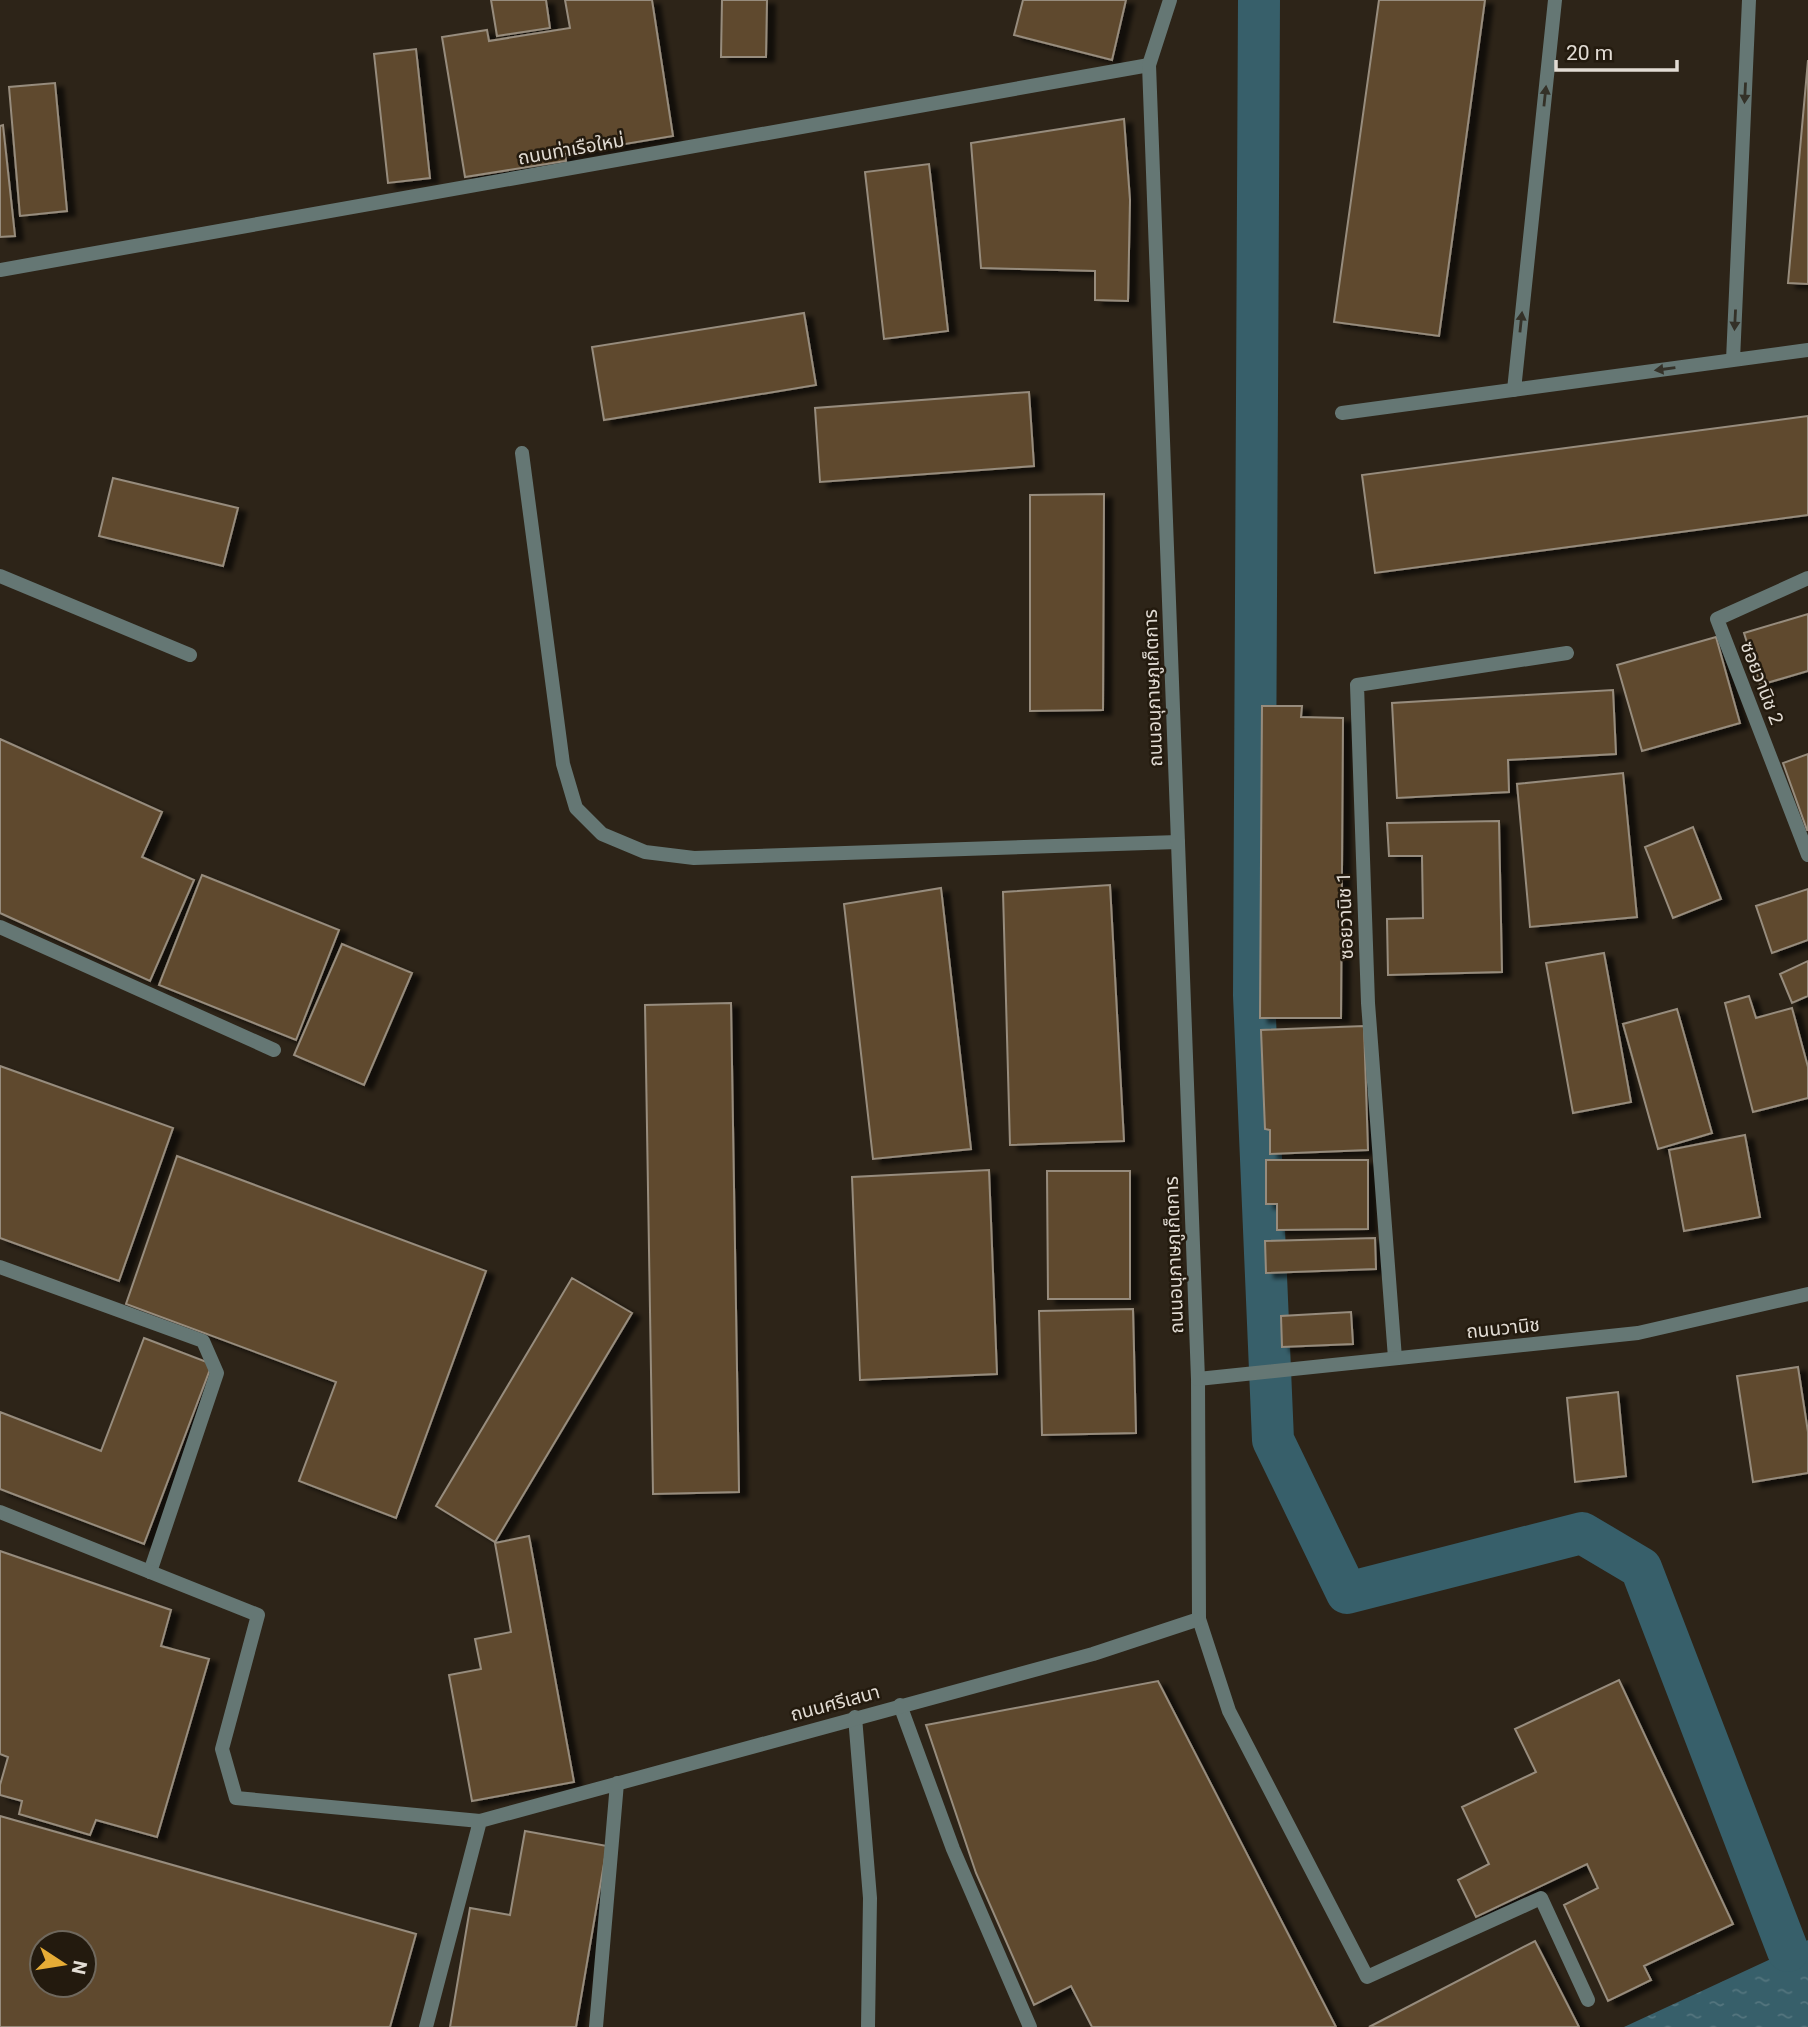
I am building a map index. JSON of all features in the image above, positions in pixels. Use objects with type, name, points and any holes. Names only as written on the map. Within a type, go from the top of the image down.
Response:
[{"type":"street","name":"ถนนอนุภาษภูเก็ตการ","points":[[1170,0],[1149,65],[1198,1379],[1199,1619],[1229,1711],[1367,1977],[1541,1898],[1588,2000]]},
{"type":"street","points":[[1514,390],[1555,0]]},
{"type":"street","points":[[1733,360],[1749,0]]},
{"type":"street","name":"ถนนท่าเรือใหม่","points":[[0,271],[1149,65]]},
{"type":"street","points":[[1342,413],[1808,350]]},
{"type":"street","points":[[522,453],[563,764],[576,808],[601,834],[645,852],[694,858],[1178,842]]},
{"type":"street","points":[[0,576],[190,654]]},
{"type":"street","name":"ซอยวานิช 2","points":[[1808,578],[1717,619],[1808,855]]},
{"type":"street","name":"ซอยวานิช 1","points":[[1395,1358],[1368,1003],[1357,685],[1567,653]]},
{"type":"street","points":[[0,927],[274,1050]]},
{"type":"street","points":[[0,1268],[203,1341],[217,1373],[150,1572]]},
{"type":"street","name":"ถนนวานิช","points":[[1198,1379],[1638,1333],[1808,1294]]},
{"type":"street","points":[[0,1512],[258,1615],[222,1749],[236,1798],[480,1821],[426,2027]]},
{"type":"street","name":"ถนนศรีเสนา","points":[[480,1821],[1093,1654],[1199,1619]]},
{"type":"street","points":[[901,1706],[953,1849],[1030,2027]]},
{"type":"street","points":[[855,1717],[870,1898],[868,2027]]},
{"type":"street","points":[[596,2027],[617,1783]]},
{"type":"water","points":[[1808,1940],[1808,2027],[1624,2027],[1788,1951]]},
{"type":"building","points":[[491,0],[546,0],[550,28],[497,36]]},
{"type":"building","points":[[565,0],[652,0],[673,136],[565,154],[566,161],[465,177],[442,37],[487,30],[489,41],[570,28]]},
{"type":"building","points":[[722,0],[767,0],[766,57],[721,57]]},
{"type":"building","points":[[1023,0],[1126,0],[1112,60],[1014,35]]},
{"type":"building","points":[[1379,0],[1485,0],[1439,336],[1334,322]]},
{"type":"building","points":[[416,49],[430,178],[388,183],[374,54]]},
{"type":"building","points":[[1808,60],[1808,284],[1788,283]]},
{"type":"building","points":[[55,83],[67,211],[20,216],[9,87]]},
{"type":"building","points":[[1124,119],[1130,200],[1128,301],[1095,300],[1095,271],[981,268],[971,143]]},
{"type":"building","points":[[3,125],[15,236],[0,237],[0,126]]},
{"type":"building","points":[[929,164],[948,331],[884,339],[865,172]]},
{"type":"building","points":[[804,313],[816,385],[604,420],[592,347]]},
{"type":"building","points":[[1029,392],[1034,466],[820,482],[815,408]]},
{"type":"building","points":[[1808,416],[1808,515],[1375,573],[1362,475]]},
{"type":"building","points":[[113,478],[238,508],[223,566],[99,536]]},
{"type":"building","points":[[1104,494],[1103,710],[1030,711],[1030,495]]},
{"type":"building","points":[[1808,614],[1808,671],[1760,685],[1744,633]]},
{"type":"building","points":[[1716,637],[1740,723],[1642,751],[1617,665]]},
{"type":"building","points":[[1613,690],[1616,754],[1508,760],[1509,792],[1397,798],[1392,703]]},
{"type":"building","points":[[1262,706],[1302,706],[1301,717],[1343,718],[1341,1018],[1260,1018]]},
{"type":"building","points":[[0,739],[162,812],[142,857],[194,880],[150,981],[0,913]]},
{"type":"building","points":[[1808,754],[1808,830],[1807,830],[1783,763]]},
{"type":"building","points":[[1623,773],[1637,917],[1530,927],[1517,784]]},
{"type":"building","points":[[1499,821],[1502,972],[1388,975],[1387,919],[1423,918],[1422,856],[1389,856],[1387,823]]},
{"type":"building","points":[[1693,827],[1721,899],[1673,918],[1645,847]]},
{"type":"building","points":[[202,875],[339,930],[296,1040],[159,985]]},
{"type":"building","points":[[1110,885],[1124,1141],[1010,1145],[1003,892]]},
{"type":"building","points":[[941,888],[971,1149],[873,1159],[844,904]]},
{"type":"building","points":[[1808,889],[1808,940],[1772,953],[1756,906]]},
{"type":"building","points":[[342,944],[412,973],[364,1085],[294,1055]]},
{"type":"building","points":[[1604,953],[1631,1102],[1573,1113],[1546,963]]},
{"type":"building","points":[[1808,961],[1808,996],[1792,1003],[1780,974]]},
{"type":"building","points":[[1749,996],[1756,1018],[1792,1008],[1808,1067],[1808,1098],[1753,1112],[1725,1003]]},
{"type":"building","points":[[731,1003],[739,1492],[653,1494],[645,1005]]},
{"type":"building","points":[[1677,1009],[1712,1133],[1658,1149],[1623,1024]]},
{"type":"building","points":[[1364,1026],[1368,1150],[1270,1154],[1270,1130],[1265,1129],[1261,1030]]},
{"type":"building","points":[[0,1066],[173,1128],[119,1281],[0,1238]]},
{"type":"building","points":[[1745,1135],[1760,1217],[1684,1231],[1669,1150]]},
{"type":"building","points":[[177,1156],[486,1271],[396,1518],[299,1481],[336,1382],[126,1304]]},
{"type":"building","points":[[1266,1160],[1368,1160],[1368,1229],[1277,1230],[1277,1204],[1266,1204]]},
{"type":"building","points":[[989,1170],[997,1374],[860,1380],[852,1177]]},
{"type":"building","points":[[1047,1171],[1130,1171],[1130,1299],[1048,1299]]},
{"type":"building","points":[[1375,1238],[1376,1269],[1266,1273],[1265,1241]]},
{"type":"building","points":[[572,1278],[632,1313],[495,1542],[436,1506]]},
{"type":"building","points":[[1133,1309],[1136,1433],[1042,1435],[1039,1311]]},
{"type":"building","points":[[1351,1312],[1353,1344],[1282,1347],[1281,1316]]},
{"type":"building","points":[[144,1338],[212,1364],[144,1544],[0,1489],[0,1412],[101,1451]]},
{"type":"building","points":[[1798,1367],[1808,1432],[1808,1473],[1753,1482],[1737,1376]]},
{"type":"building","points":[[1618,1392],[1626,1476],[1575,1482],[1567,1398]]},
{"type":"building","points":[[529,1536],[574,1782],[472,1801],[449,1675],[481,1669],[475,1639],[511,1632],[495,1543]]},
{"type":"building","points":[[0,1551],[171,1610],[161,1646],[209,1659],[157,1837],[96,1820],[90,1835],[19,1814],[22,1801],[0,1795],[8,1757],[0,1754]]},
{"type":"building","points":[[1619,1680],[1733,1924],[1644,1966],[1651,1980],[1608,2001],[1564,1905],[1598,1888],[1587,1864],[1476,1917],[1458,1880],[1489,1864],[1462,1807],[1536,1772],[1515,1729]]},
{"type":"building","points":[[1158,1681],[1336,2027],[1092,2027],[1071,1986],[1034,2005],[976,1873],[926,1725]]},
{"type":"building","points":[[0,1816],[416,1934],[390,2027],[0,2027]]},
{"type":"building","points":[[525,1831],[607,1846],[576,2027],[450,2027],[470,1908],[510,1915]]},
{"type":"building","points":[[1535,1941],[1579,2027],[1369,2027]]},
{"type":"waterway","points":[[1259,0],[1254,995],[1273,1440],[1347,1593],[1582,1533],[1641,1568],[1788,1951]]}]
